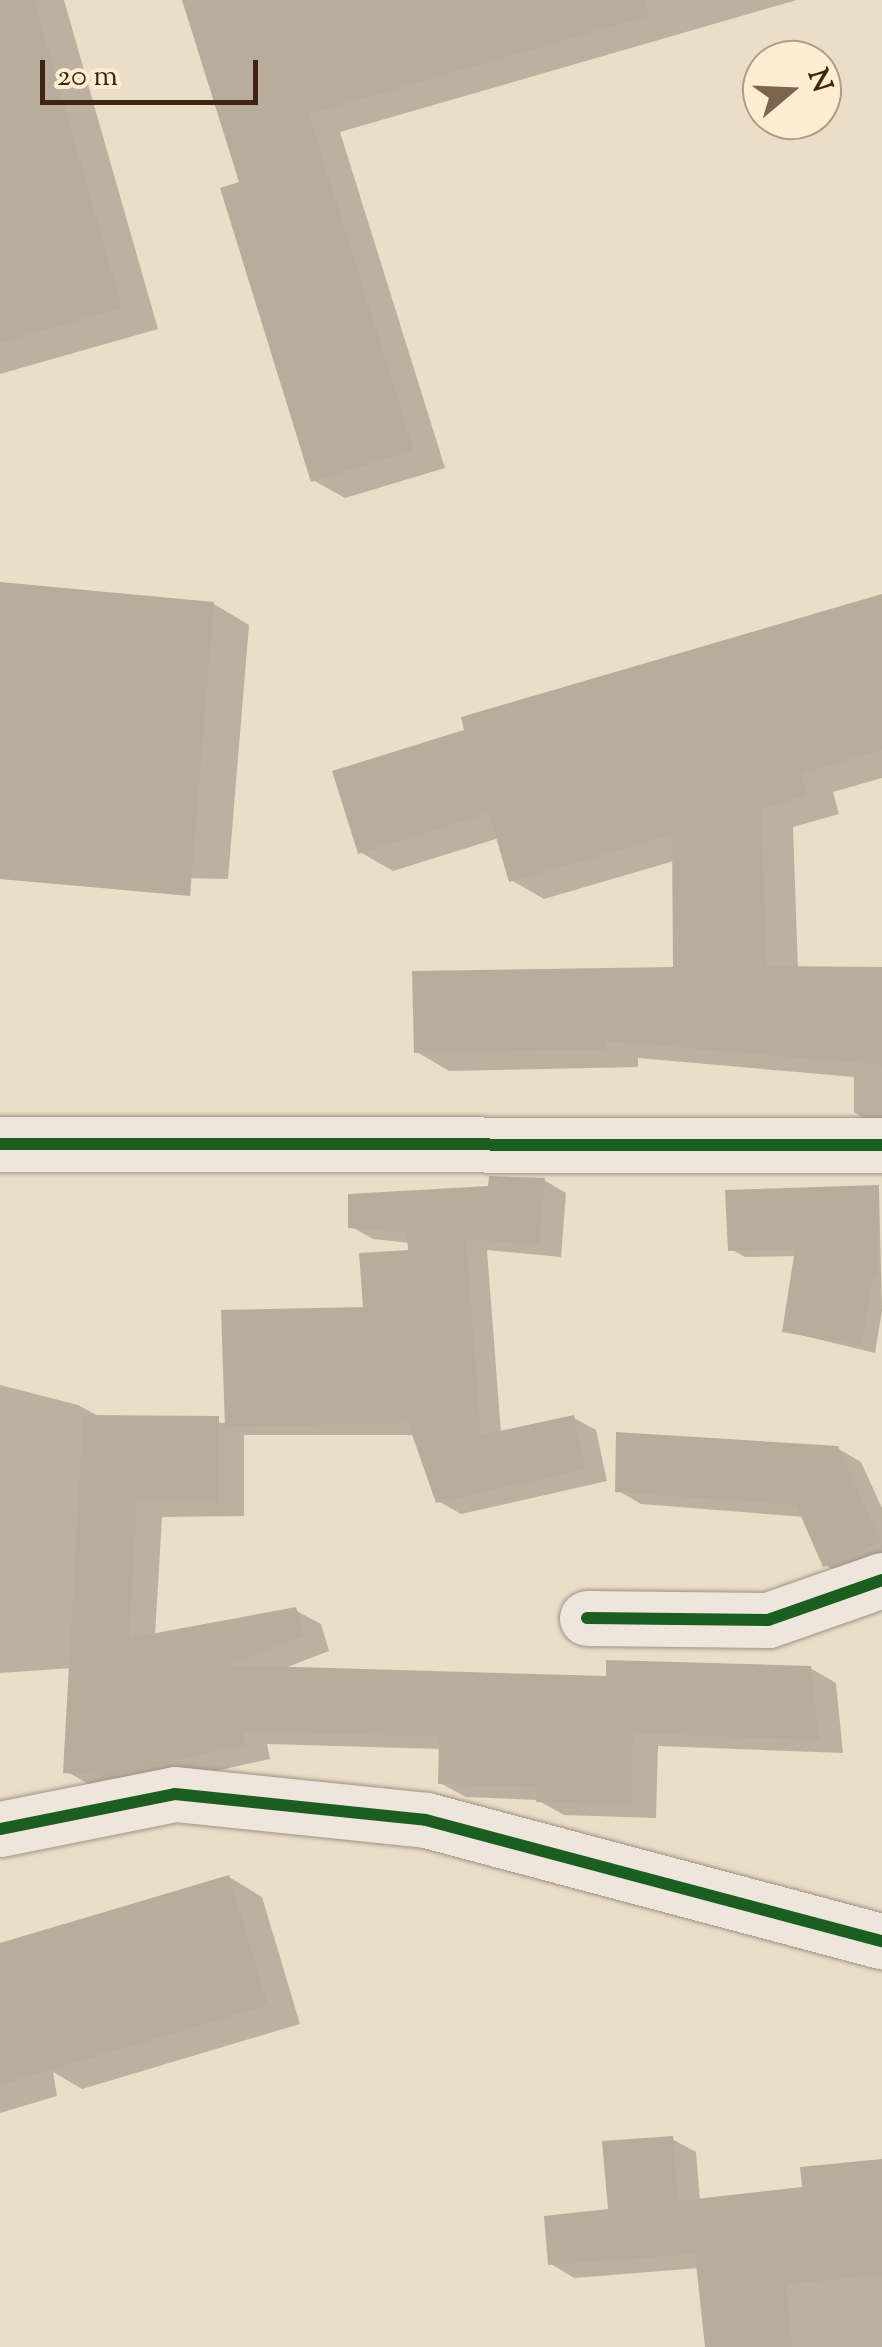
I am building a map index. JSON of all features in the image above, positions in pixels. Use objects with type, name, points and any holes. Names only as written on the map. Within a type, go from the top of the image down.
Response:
[{"type":"street","points":[[0,1144],[882,1145]]},
{"type":"street","points":[[587,1618],[768,1620],[882,1580]]},
{"type":"street","points":[[0,1828],[174,1794],[426,1820],[882,1941]]},
{"type":"building","points":[[0,0],[34,0],[122,308],[0,343]]},
{"type":"building","points":[[182,0],[645,0],[648,16],[309,114],[414,450],[311,482],[220,188],[239,182]]},
{"type":"building","points":[[0,582],[214,602],[190,896],[0,879]]},
{"type":"building","points":[[882,594],[882,750],[801,774],[807,795],[761,809],[767,966],[882,967],[882,1065],[606,1041],[606,1049],[414,1053],[412,971],[673,967],[672,835],[509,882],[489,813],[358,854],[332,771],[464,730],[461,717]]},
{"type":"building","points":[[489,1176],[545,1178],[539,1245],[466,1239],[481,1435],[574,1415],[585,1469],[436,1503],[408,1423],[225,1427],[221,1310],[363,1307],[359,1253],[408,1250],[407,1233],[348,1228],[348,1194],[488,1186]]},
{"type":"building","points":[[879,1185],[879,1277],[873,1277],[861,1346],[782,1332],[795,1249],[728,1251],[725,1190]]},
{"type":"building","points":[[83,1415],[219,1416],[219,1503],[137,1503],[129,1638],[296,1607],[304,1636],[229,1665],[606,1676],[606,1660],[811,1666],[819,1740],[633,1733],[631,1804],[536,1802],[537,1787],[438,1784],[439,1737],[243,1731],[245,1745],[108,1776],[63,1773]]},
{"type":"building","points":[[616,1432],[838,1446],[881,1542],[823,1567],[796,1505],[615,1492]]},
{"type":"building","points":[[229,1875],[268,2005],[0,2085],[0,1943]]},
{"type":"building","points":[[673,2136],[678,2201],[802,2187],[800,2167],[882,2159],[882,2275],[786,2284],[792,2347],[705,2347],[695,2254],[548,2265],[544,2216],[608,2209],[602,2141]]},
{"type":"cycle path","points":[[0,1144],[882,1145]]},
{"type":"cycle path","points":[[587,1618],[768,1620],[882,1580]]},
{"type":"cycle path","points":[[0,1829],[175,1794],[426,1820],[882,1941]]}]
